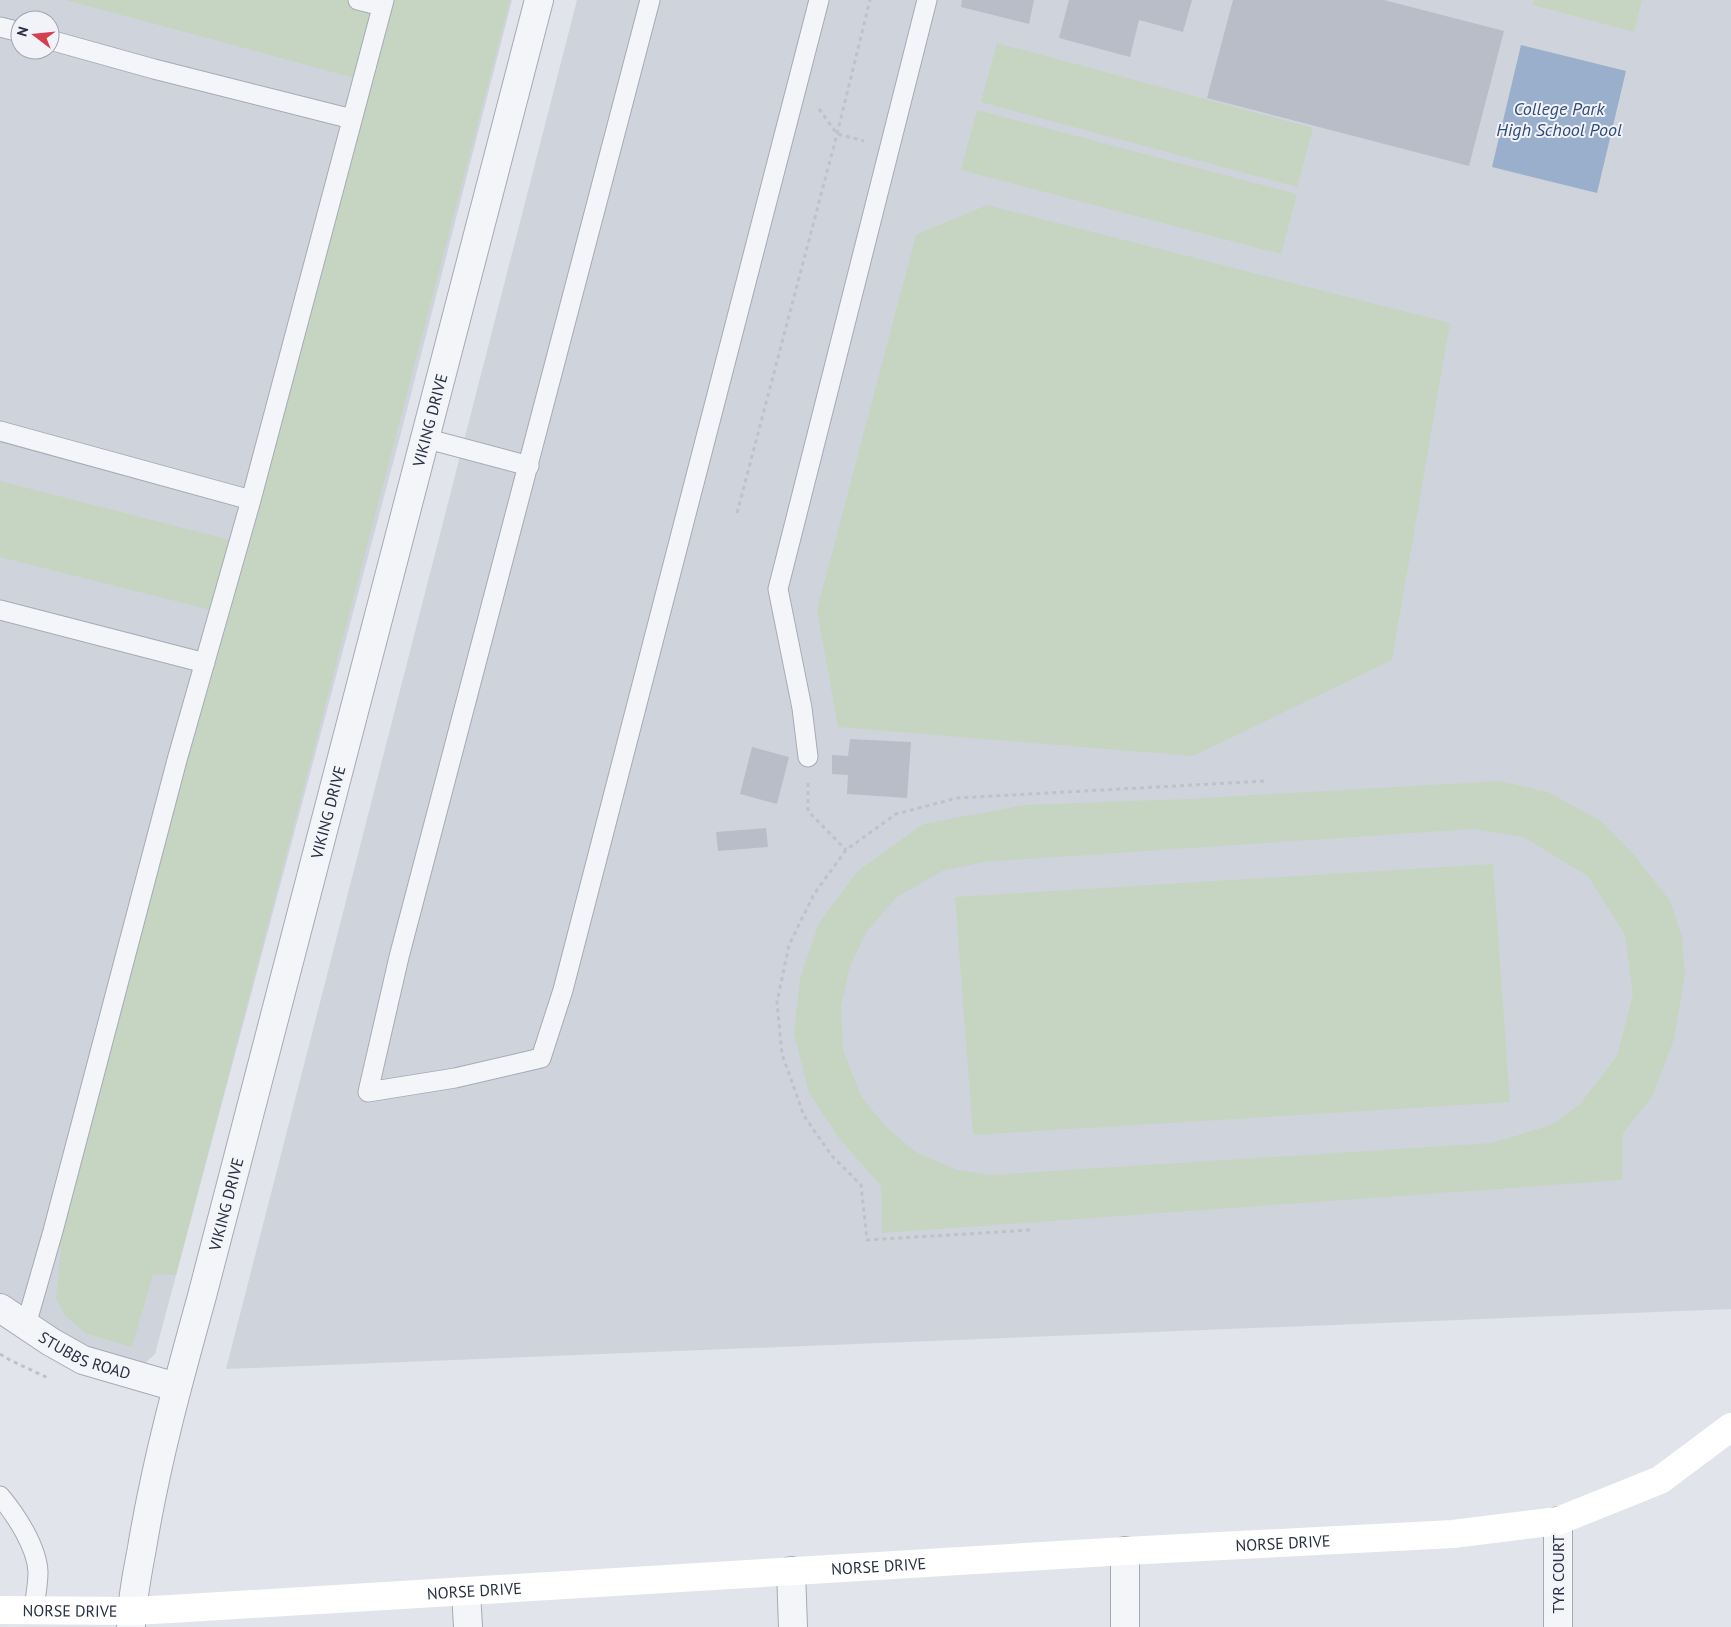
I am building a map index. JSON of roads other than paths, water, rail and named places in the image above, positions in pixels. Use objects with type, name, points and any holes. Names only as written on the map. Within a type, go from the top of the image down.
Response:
[{"type":"street","name":"VIKING DRIVE","points":[[131,1619],[146,1524],[163,1439],[176,1387],[202,1296],[539,0]]},
{"type":"street","name":"STUBBS ROAD","points":[[0,1308],[83,1360],[176,1387]]},
{"type":"street","name":"NORSE DRIVE","points":[[0,1610],[131,1619],[466,1592],[791,1571],[1453,1534],[1558,1522],[1660,1480],[1731,1428]]},
{"type":"street","name":"TYR COURT","points":[[1558,1522],[1558,1627]]},
{"type":"street","points":[[1125,1551],[1125,1627]]},
{"type":"street","points":[[791,1571],[793,1627]]},
{"type":"street","points":[[466,1592],[468,1627]]},
{"type":"lane","points":[[26,1325],[53,1231],[178,760],[250,500],[383,3],[358,0]]},
{"type":"lane","points":[[650,0],[399,957],[368,1092],[455,1078],[541,1058],[563,990],[818,0]]},
{"type":"lane","points":[[808,757],[802,708],[778,589],[927,0]]},
{"type":"lane","points":[[60,43],[154,69],[352,119]]},
{"type":"lane","points":[[0,431],[250,500]]},
{"type":"lane","points":[[424,438],[529,466]]},
{"type":"lane","points":[[0,610],[205,663]]},
{"type":"lane","points":[[2,1503],[29,1538],[38,1571],[34,1611]]},
{"type":"water","name":"College Park High School Pool","points":[[1521,45],[1626,71],[1597,193],[1492,167]]}]
